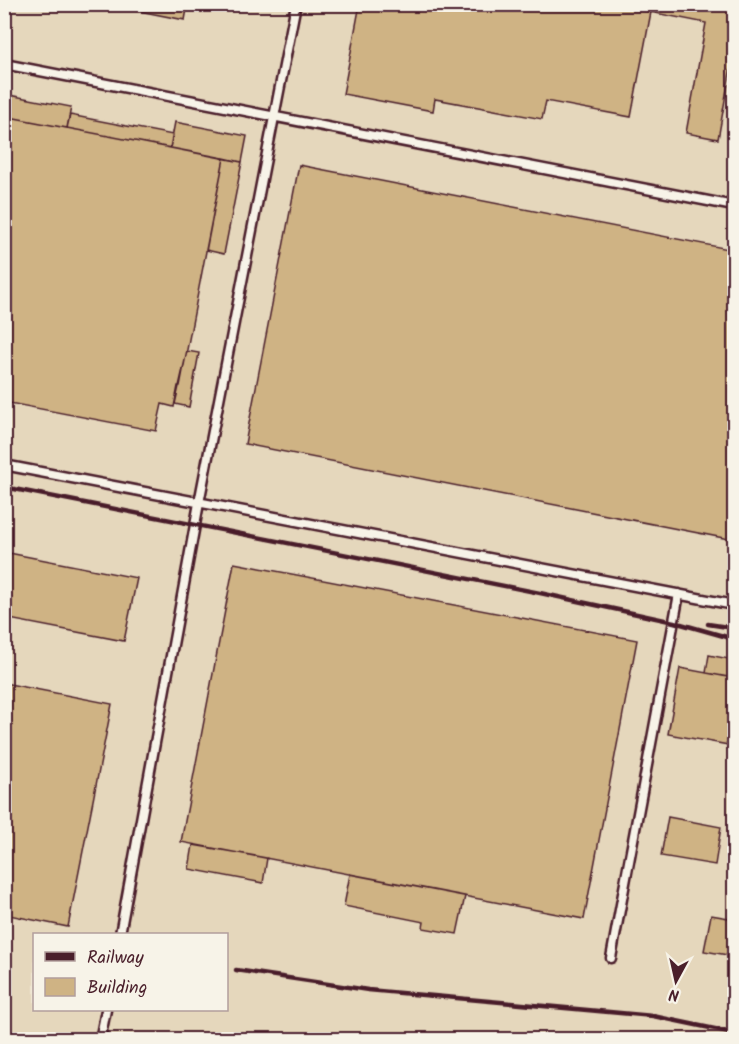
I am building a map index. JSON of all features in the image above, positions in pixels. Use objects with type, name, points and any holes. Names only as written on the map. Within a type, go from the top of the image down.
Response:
[{"type":"lane","points":[[120,933],[199,503],[296,4]]},
{"type":"lane","points":[[4,64],[735,206]]},
{"type":"lane","points":[[4,465],[735,605]]},
{"type":"lane","points":[[611,958],[679,594]]},
{"type":"lane","points":[[100,1040],[106,1011]]},
{"type":"shaded area","points":[[5,5],[734,5],[734,1039],[5,1040]]},
{"type":"building","points":[[104,4],[188,4],[185,20]]},
{"type":"building","points":[[360,4],[610,4],[651,12],[631,117],[546,101],[542,119],[435,99],[433,111],[343,94]]},
{"type":"building","points":[[610,4],[697,4],[734,12],[734,50],[718,139],[686,133],[706,23]]},
{"type":"building","points":[[4,94],[71,107],[67,128],[4,116]]},
{"type":"building","points":[[70,115],[173,135],[170,148],[67,128]]},
{"type":"building","points":[[4,116],[224,158],[180,386],[178,386],[174,407],[162,404],[156,431],[4,402]]},
{"type":"building","points":[[175,122],[247,136],[242,162],[170,148]]},
{"type":"building","points":[[224,158],[242,162],[224,254],[206,250]]},
{"type":"building","points":[[299,165],[734,250],[734,540],[245,444]]},
{"type":"building","points":[[187,351],[199,353],[189,407],[175,404]]},
{"type":"building","points":[[4,552],[137,578],[124,641],[4,618]]},
{"type":"building","points":[[234,563],[637,640],[584,919],[181,842]]},
{"type":"building","points":[[709,655],[734,660],[734,678],[706,673]]},
{"type":"building","points":[[680,668],[734,678],[734,746],[668,734]]},
{"type":"building","points":[[4,683],[112,704],[68,927],[4,914]]},
{"type":"building","points":[[668,817],[721,827],[715,865],[661,856]]},
{"type":"building","points":[[193,845],[267,858],[263,883],[189,869]]},
{"type":"building","points":[[350,874],[465,896],[457,934],[423,928],[424,922],[344,906]]},
{"type":"building","points":[[711,915],[734,919],[734,956],[704,951]]},
{"type":"railway","points":[[4,487],[540,593],[674,622],[734,639]]},
{"type":"railway","points":[[708,624],[734,628]]},
{"type":"railway","points":[[236,970],[368,990],[653,1016],[734,1033]]}]
